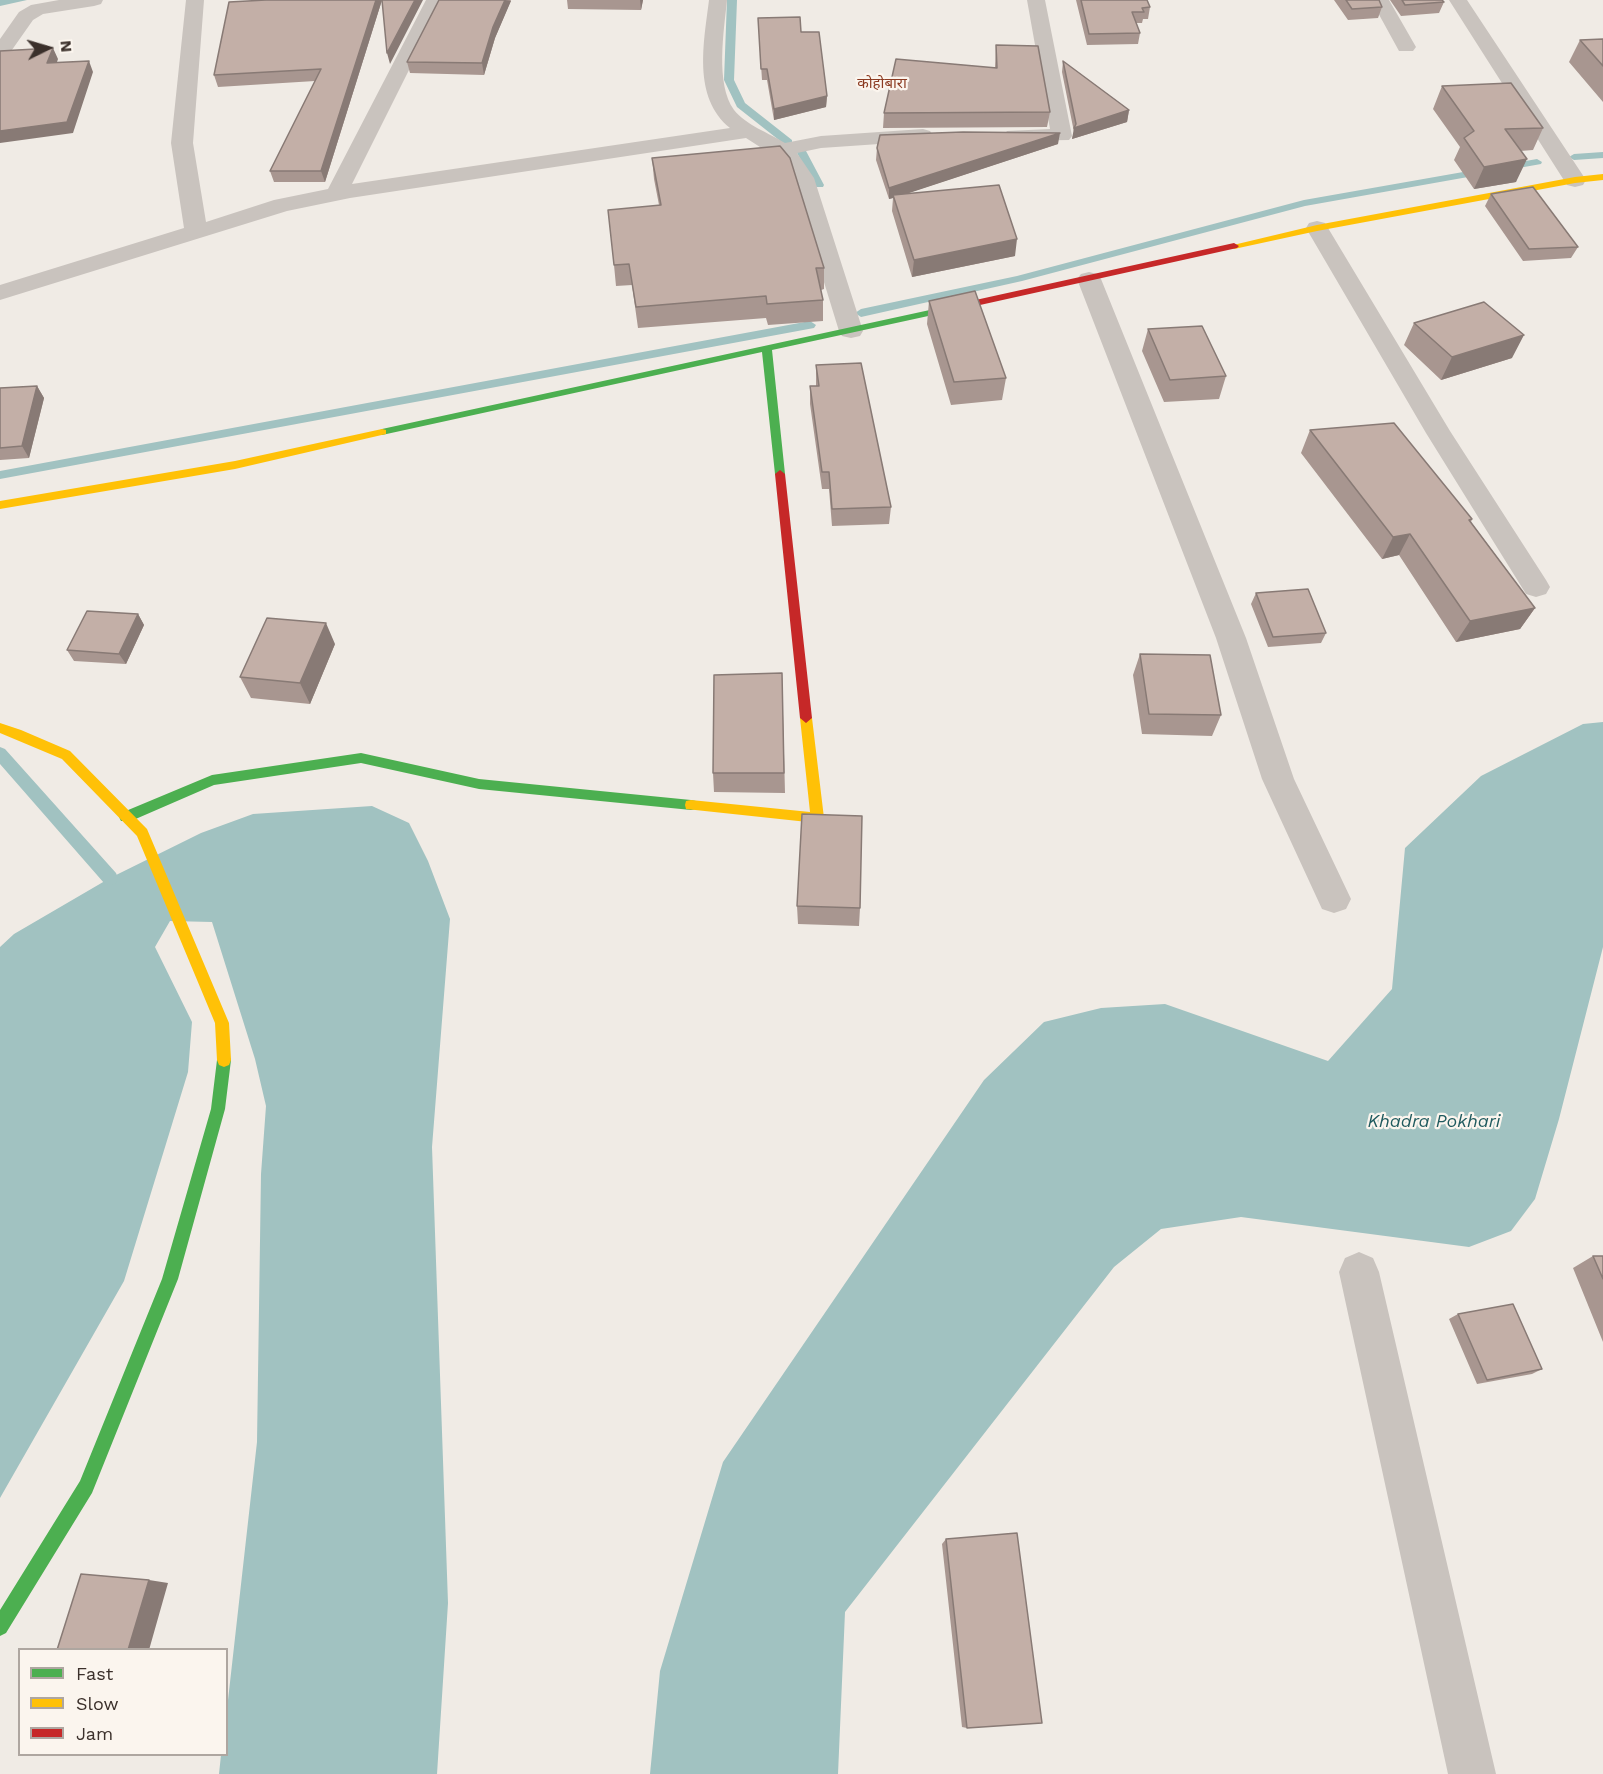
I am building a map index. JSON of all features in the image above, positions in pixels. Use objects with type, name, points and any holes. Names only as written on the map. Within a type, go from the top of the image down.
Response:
[{"type":"street","points":[[0,53],[26,16],[38,9],[94,0]]},
{"type":"street","points":[[195,0],[182,143],[196,231]]},
{"type":"street","points":[[336,194],[435,0]]},
{"type":"street","points":[[718,0],[714,81],[724,110],[749,131],[793,159],[803,178],[851,331]]},
{"type":"street","points":[[993,134],[1062,136],[1036,0]]},
{"type":"street","points":[[1380,0],[1406,47]]},
{"type":"street","points":[[1458,0],[1575,180]]},
{"type":"street","points":[[0,293],[282,205],[336,194],[749,131]]},
{"type":"street","points":[[782,150],[821,142],[946,134]]},
{"type":"street","points":[[0,505],[235,465],[1317,228],[1575,180],[1603,177]]},
{"type":"street","points":[[1317,228],[1439,433],[1536,587]]},
{"type":"street","points":[[1089,279],[1231,638],[1278,778],[1334,899]]},
{"type":"street","points":[[126,818],[212,780],[361,758],[479,784],[817,818],[767,348]]},
{"type":"street","points":[[0,728],[17,732],[66,755],[142,833],[222,1023],[224,1058],[218,1109],[170,1279],[86,1487],[0,1627]]},
{"type":"street","points":[[1359,1272],[1472,1774]]},
{"type":"water","name":"Khadra Pokhari","points":[[1603,722],[1603,947],[1559,1119],[1535,1199],[1511,1231],[1469,1247],[1241,1217],[1161,1229],[1114,1267],[845,1612],[838,1774],[650,1774],[660,1671],[723,1462],[984,1080],[1044,1022],[1101,1008],[1165,1004],[1328,1061],[1392,989],[1405,848],[1481,776],[1583,724]]},
{"type":"water","points":[[372,806],[409,823],[428,861],[450,919],[432,1147],[448,1603],[437,1774],[219,1774],[221,1756],[228,1756],[228,1700],[257,1442],[261,1174],[266,1106],[255,1059],[212,922],[170,921],[155,947],[192,1022],[188,1072],[124,1281],[0,1498],[0,947],[14,934],[110,878],[201,833],[253,814]]},
{"type":"building","points":[[376,0],[321,171],[270,171],[321,69],[214,75],[229,2]]},
{"type":"building","points":[[382,0],[415,0],[387,53]]},
{"type":"building","points":[[439,0],[505,0],[493,27],[482,63],[407,62]]},
{"type":"building","points":[[1081,0],[1147,0],[1150,7],[1142,8],[1144,12],[1132,12],[1140,33],[1089,34]]},
{"type":"building","points":[[1346,0],[1379,0],[1382,7],[1352,9]]},
{"type":"building","points":[[1402,0],[1442,0],[1444,2],[1405,5]]},
{"type":"building","points":[[800,17],[801,32],[819,32],[827,96],[774,109],[767,69],[761,69],[758,18]]},
{"type":"building","points":[[1603,39],[1603,66],[1580,40]]},
{"type":"building","points":[[996,45],[1038,46],[1050,112],[884,113],[896,59],[997,68]]},
{"type":"building","points":[[53,48],[47,63],[89,61],[67,122],[0,131],[0,51]]},
{"type":"building","points":[[1063,61],[1129,110],[1074,128],[1076,124]]},
{"type":"building","points":[[1511,83],[1543,128],[1505,129],[1527,159],[1484,167],[1464,138],[1474,131],[1442,86]]},
{"type":"building","points":[[963,132],[1060,133],[889,188],[877,148],[880,135]]},
{"type":"building","points":[[780,146],[790,158],[824,268],[816,268],[823,300],[767,304],[766,296],[636,307],[629,264],[614,265],[608,210],[661,205],[652,158]]},
{"type":"building","points":[[999,185],[1017,239],[914,260],[893,195]]},
{"type":"building","points":[[1533,187],[1578,247],[1529,249],[1491,194]]},
{"type":"building","points":[[975,291],[1006,378],[954,382],[929,301]]},
{"type":"building","points":[[1484,302],[1524,335],[1452,357],[1414,323]]},
{"type":"building","points":[[1202,326],[1226,376],[1170,380],[1148,329]]},
{"type":"building","points":[[861,363],[891,507],[832,509],[829,472],[822,472],[810,386],[819,386],[816,365]]},
{"type":"building","points":[[37,386],[22,446],[0,448],[0,388]]},
{"type":"building","points":[[1394,423],[1472,519],[1469,520],[1535,608],[1470,621],[1410,534],[1393,537],[1310,430]]},
{"type":"building","points":[[1308,589],[1326,633],[1273,637],[1256,593]]},
{"type":"building","points":[[87,611],[138,614],[119,654],[67,650]]},
{"type":"building","points":[[267,618],[326,623],[300,683],[240,677]]},
{"type":"building","points":[[1140,654],[1210,655],[1221,715],[1149,714]]},
{"type":"building","points":[[782,673],[784,773],[713,773],[714,675]]},
{"type":"building","points":[[802,814],[862,816],[860,908],[797,906]]},
{"type":"building","points":[[1593,1256],[1603,1256],[1603,1279]]},
{"type":"building","points":[[1513,1304],[1542,1369],[1487,1380],[1458,1314]]},
{"type":"building","points":[[1017,1533],[1042,1723],[967,1728],[946,1539]]},
{"type":"building","points":[[81,1574],[149,1580],[129,1648],[58,1648]]},
{"type":"waterway","points":[[0,3],[22,0]]},
{"type":"waterway","points":[[732,0],[729,80],[741,105],[788,142]]},
{"type":"waterway","points":[[801,151],[819,185]]},
{"type":"waterway","points":[[1574,157],[1603,155]]},
{"type":"waterway","points":[[861,313],[1018,279],[1304,203],[1537,162]]},
{"type":"waterway","points":[[0,475],[810,325]]},
{"type":"waterway","points":[[0,753],[110,878]]},
{"type":"traffic: fast","points":[[382,432],[962,306]]},
{"type":"traffic: fast","points":[[767,348],[780,474]]},
{"type":"traffic: fast","points":[[126,817],[212,780],[361,758],[479,784],[691,805]]},
{"type":"traffic: fast","points":[[0,1627],[86,1487],[170,1279],[218,1109],[224,1060]]},
{"type":"traffic: slow","points":[[1234,246],[1317,228],[1575,180],[1603,177]]},
{"type":"traffic: slow","points":[[0,505],[235,465],[382,432]]},
{"type":"traffic: slow","points":[[691,805],[817,818],[806,718]]},
{"type":"traffic: slow","points":[[0,728],[17,733],[66,755],[142,833],[222,1023],[224,1060]]},
{"type":"traffic: jam","points":[[962,306],[1234,246]]},
{"type":"traffic: jam","points":[[780,474],[806,718]]},
{"type":"district","name":"कोहोबारा","points":[[882,84]]}]
